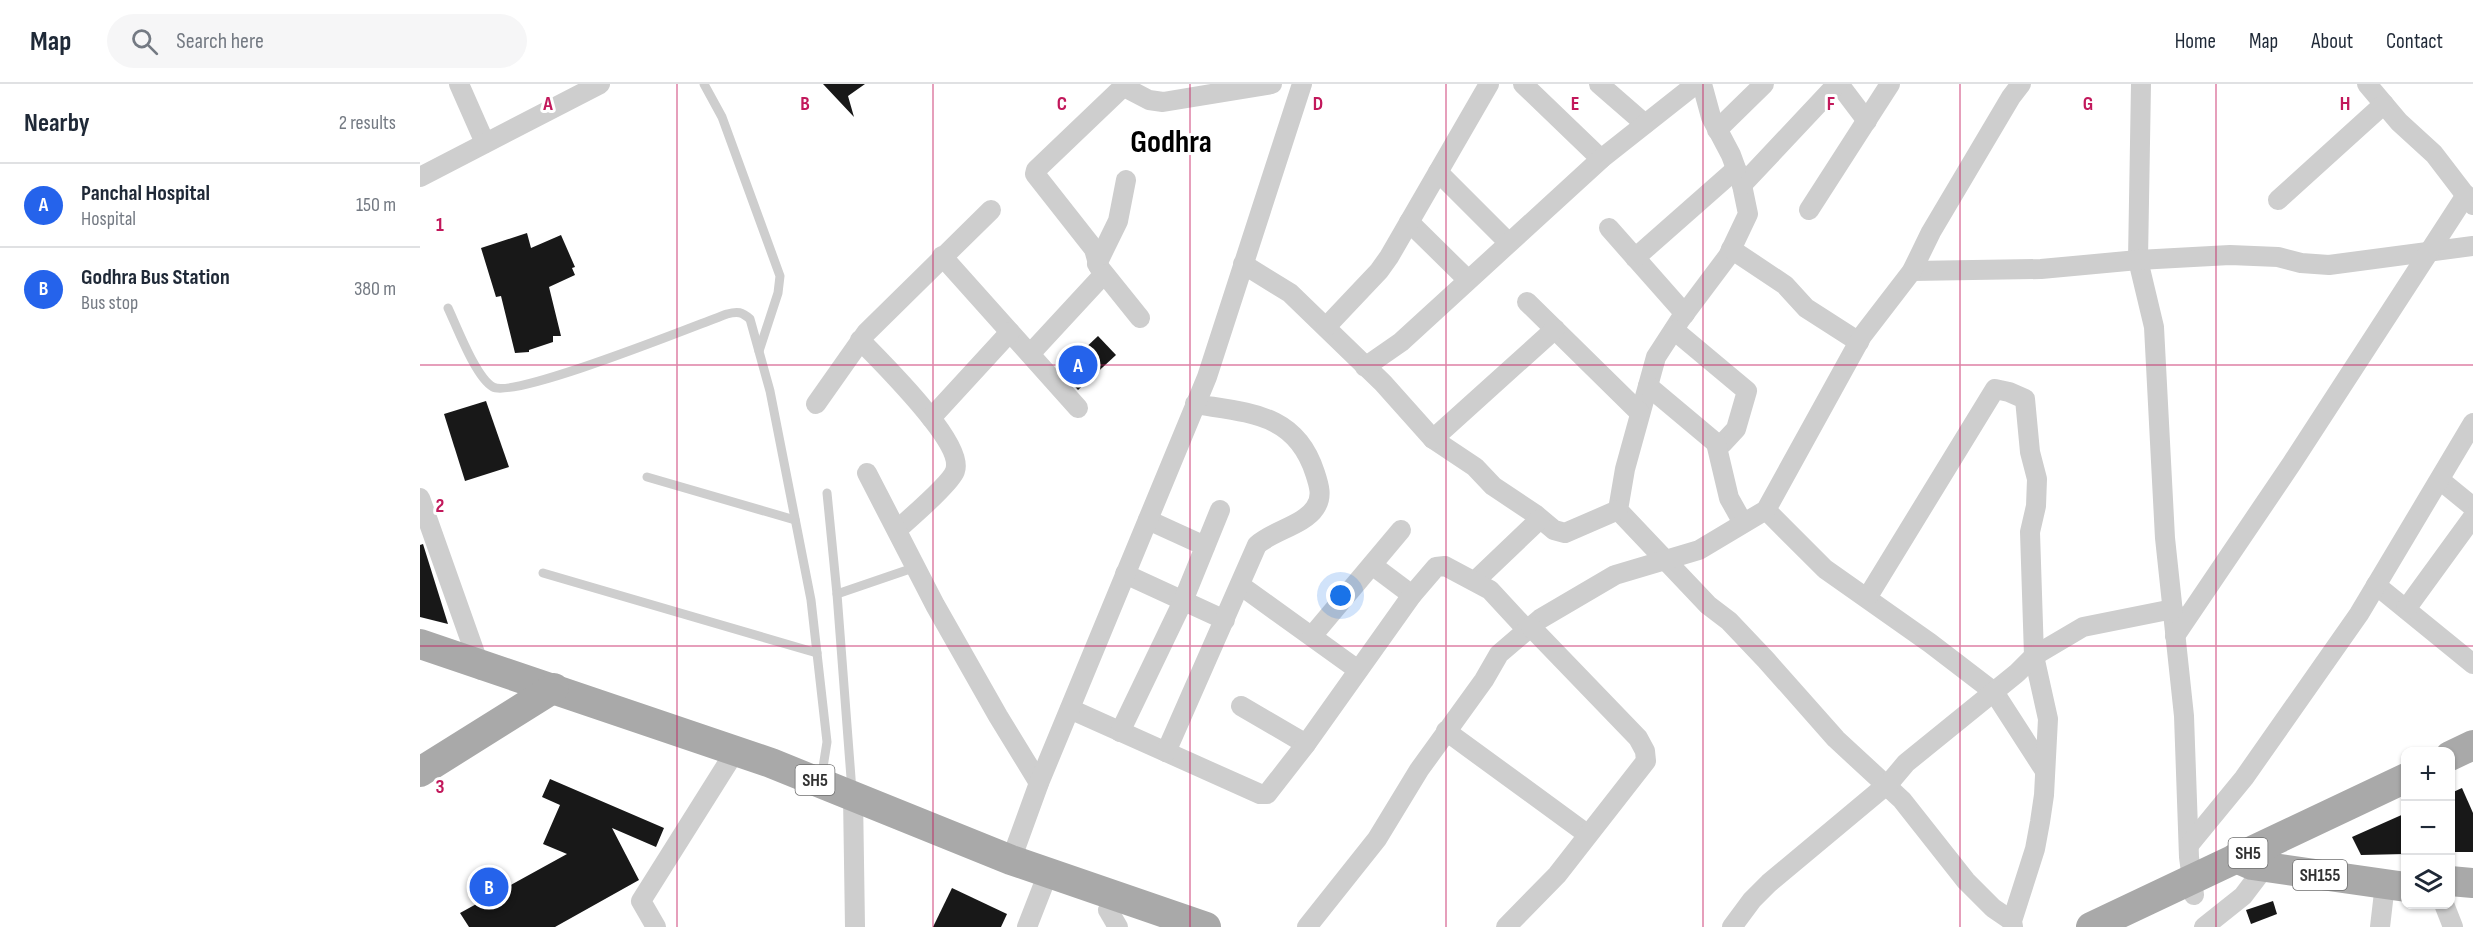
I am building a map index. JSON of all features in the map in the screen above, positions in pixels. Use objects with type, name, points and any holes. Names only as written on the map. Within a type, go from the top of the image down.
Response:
[{"type":"main road","name":"SH5","points":[[420,644],[482,671]]},
{"type":"main road","name":"SH5","points":[[420,660],[482,671],[542,689],[733,755],[821,782],[888,825],[1043,886],[1113,918],[1159,927]]},
{"type":"main road","points":[[420,753],[542,689]]},
{"type":"main road","points":[[420,772],[542,689]]},
{"type":"main road","points":[[2455,754],[2473,746]]},
{"type":"main road","name":"SH5","points":[[733,755],[853,803],[1206,927]]},
{"type":"main road","points":[[2455,775],[2473,767]]},
{"type":"main road","name":"SH5","points":[[2262,857],[2401,781]]},
{"type":"main road","points":[[2091,927],[2401,800]]},
{"type":"main road","name":"SH155","points":[[2262,857],[2311,862],[2399,882]]},
{"type":"main road","points":[[2455,881],[2473,883]]},
{"type":"main road","points":[[2125,927],[2193,887]]},
{"type":"main road","points":[[2455,893],[2473,893]]},
{"type":"street","points":[[459,84],[485,143]]},
{"type":"street","points":[[421,173],[600,84]]},
{"type":"street","points":[[1140,318],[1101,269],[1094,249],[1035,174],[1039,167],[1125,85],[1149,100],[1163,102],[1248,86],[1272,84]]},
{"type":"street","points":[[1011,860],[1039,783],[1207,377],[1302,84]]},
{"type":"street","points":[[1326,327],[1379,271],[1489,84]]},
{"type":"street","points":[[1523,84],[1601,159]]},
{"type":"street","points":[[1599,84],[1645,124]]},
{"type":"street","points":[[1365,367],[1401,342],[1601,159],[1696,84]]},
{"type":"street","points":[[1618,510],[1625,469],[1656,357],[1731,249],[1748,214],[1739,177],[1711,117],[1702,84]]},
{"type":"street","points":[[1718,130],[1764,84]]},
{"type":"street","points":[[1635,258],[1739,177],[1838,84],[1867,121]]},
{"type":"street","points":[[1809,210],[1890,84]]},
{"type":"street","points":[[1307,927],[1377,839],[1419,770],[1484,680],[1499,654],[1567,602],[1615,575],[1699,550],[1766,510],[1859,342],[1912,271],[1931,232],[2021,84]]},
{"type":"street","points":[[2141,84],[2138,260],[2154,327],[2165,538],[2184,716],[2193,887]]},
{"type":"street","points":[[2175,636],[2292,463],[2429,253],[2469,200],[2434,154],[2416,139],[2367,84]]},
{"type":"street","points":[[2278,200],[2384,104]]},
{"type":"street","points":[[1438,172],[1508,242]]},
{"type":"street","points":[[1030,354],[1101,269],[1118,220],[1126,180]]},
{"type":"street","points":[[816,404],[860,340],[886,311],[991,210]]},
{"type":"street","points":[[1409,222],[1468,280]]},
{"type":"street","points":[[1609,228],[1635,258],[1679,322],[1747,391],[1736,429],[1723,443],[1716,443]]},
{"type":"street","points":[[1912,271],[2041,269],[2138,260],[2230,255],[2266,256],[2329,265],[2473,246]]},
{"type":"street","points":[[1731,249],[1785,285],[1806,308],[1859,342]]},
{"type":"street","points":[[942,256],[1078,408]]},
{"type":"street","points":[[1243,264],[1290,293],[1383,383],[1433,440],[1474,467],[1493,486],[1554,530],[1565,533],[1618,510]]},
{"type":"street","points":[[1527,302],[1640,413]]},
{"type":"street","points":[[1433,440],[1555,329]]},
{"type":"street","points":[[931,418],[1010,332]]},
{"type":"street","points":[[860,340],[931,418],[956,460],[954,475],[897,530]]},
{"type":"street","points":[[1648,386],[1716,443],[1729,498],[1743,523]]},
{"type":"street","points":[[1618,510],[1708,606],[1742,635],[1836,739],[1902,800],[1966,881],[2013,924],[2035,849],[2044,795],[2048,719],[2034,656],[2030,532],[2036,506],[2037,479],[2030,452],[2025,399],[1995,389],[1867,598]]},
{"type":"street","points":[[1167,752],[1257,546],[1268,537],[1310,514],[1320,499],[1320,490],[1308,453],[1292,434],[1277,422],[1244,412],[1195,404]]},
{"type":"street","points":[[2189,845],[2244,778],[2359,614],[2473,423]]},
{"type":"street","points":[[867,473],[998,716],[1039,783]]},
{"type":"street","points":[[2440,480],[2473,507]]},
{"type":"street","points":[[420,498],[423,519],[482,671]]},
{"type":"street","points":[[1120,732],[1183,601],[1220,510]]},
{"type":"street","points":[[1766,510],[1825,569],[1994,692],[2045,771]]},
{"type":"street","points":[[2406,609],[2466,541],[2473,517]]},
{"type":"street","points":[[1475,581],[1540,519]]},
{"type":"street","points":[[1148,520],[1205,546]]},
{"type":"street","points":[[1312,636],[1401,530]]},
{"type":"street","points":[[1372,565],[1412,595]]},
{"type":"street","points":[[1070,709],[1260,794],[1267,794],[1431,572],[1440,565],[1475,581],[1500,599],[1638,738],[1645,751],[1646,761],[1557,875],[1506,927]]},
{"type":"street","points":[[1125,574],[1225,620]]},
{"type":"street","points":[[1240,585],[1358,670]]},
{"type":"street","points":[[2376,585],[2473,664]]},
{"type":"street","points":[[1732,927],[1752,900],[1769,883],[2034,656],[2083,627],[2172,609]]},
{"type":"street","points":[[1241,706],[1306,744]]},
{"type":"street","points":[[1446,731],[1587,834]]},
{"type":"street","points":[[656,927],[641,901],[733,755]]},
{"type":"street","points":[[853,803],[855,927]]},
{"type":"street","points":[[2204,927],[2243,896],[2262,857]]},
{"type":"street","points":[[2380,927],[2399,882]]},
{"type":"street","points":[[1027,927],[1043,886]]},
{"type":"street","points":[[2446,909],[2453,927]]},
{"type":"lane","points":[[704,84],[722,117],[780,276],[778,293],[759,351]]},
{"type":"lane","points":[[448,308],[481,375],[490,386],[497,389],[543,381],[737,312],[750,319],[770,391],[811,600],[827,742],[821,782]]},
{"type":"lane","points":[[647,477],[795,520]]},
{"type":"lane","points":[[827,493],[853,803]]},
{"type":"lane","points":[[837,594],[916,567]]},
{"type":"lane","points":[[543,573],[817,653]]},
{"type":"building","points":[[823,84],[865,84],[848,96],[854,117]]},
{"type":"building","points":[[527,233],[531,248],[561,235],[575,267],[572,268],[575,275],[549,287],[561,336],[553,336],[553,342],[529,350],[529,352],[515,353],[501,296],[496,297],[481,248]]},
{"type":"building","points":[[1098,336],[1116,355],[1078,390],[1061,371]]},
{"type":"building","points":[[486,401],[509,467],[465,481],[444,414]]},
{"type":"building","points":[[423,544],[448,624],[420,617],[420,545]]},
{"type":"building","points":[[550,779],[664,828],[656,847],[612,828],[639,880],[555,927],[469,927],[460,913],[567,854],[543,844],[560,805],[542,797]]},
{"type":"building","points":[[2462,788],[2473,813],[2473,852],[2455,852],[2455,791]]},
{"type":"building","points":[[2401,815],[2401,854],[2361,855],[2352,837]]},
{"type":"building","points":[[952,888],[1007,914],[1001,927],[933,927]]},
{"type":"building","points":[[2273,901],[2277,914],[2251,924],[2246,910]]},
{"type":"place","name":"Panchal Hospital","points":[[1078,365]]},
{"type":"place","name":"Godhra Bus Station","points":[[489,887]]},
{"type":"district","name":"Godhra","points":[[1171,142]]}]
